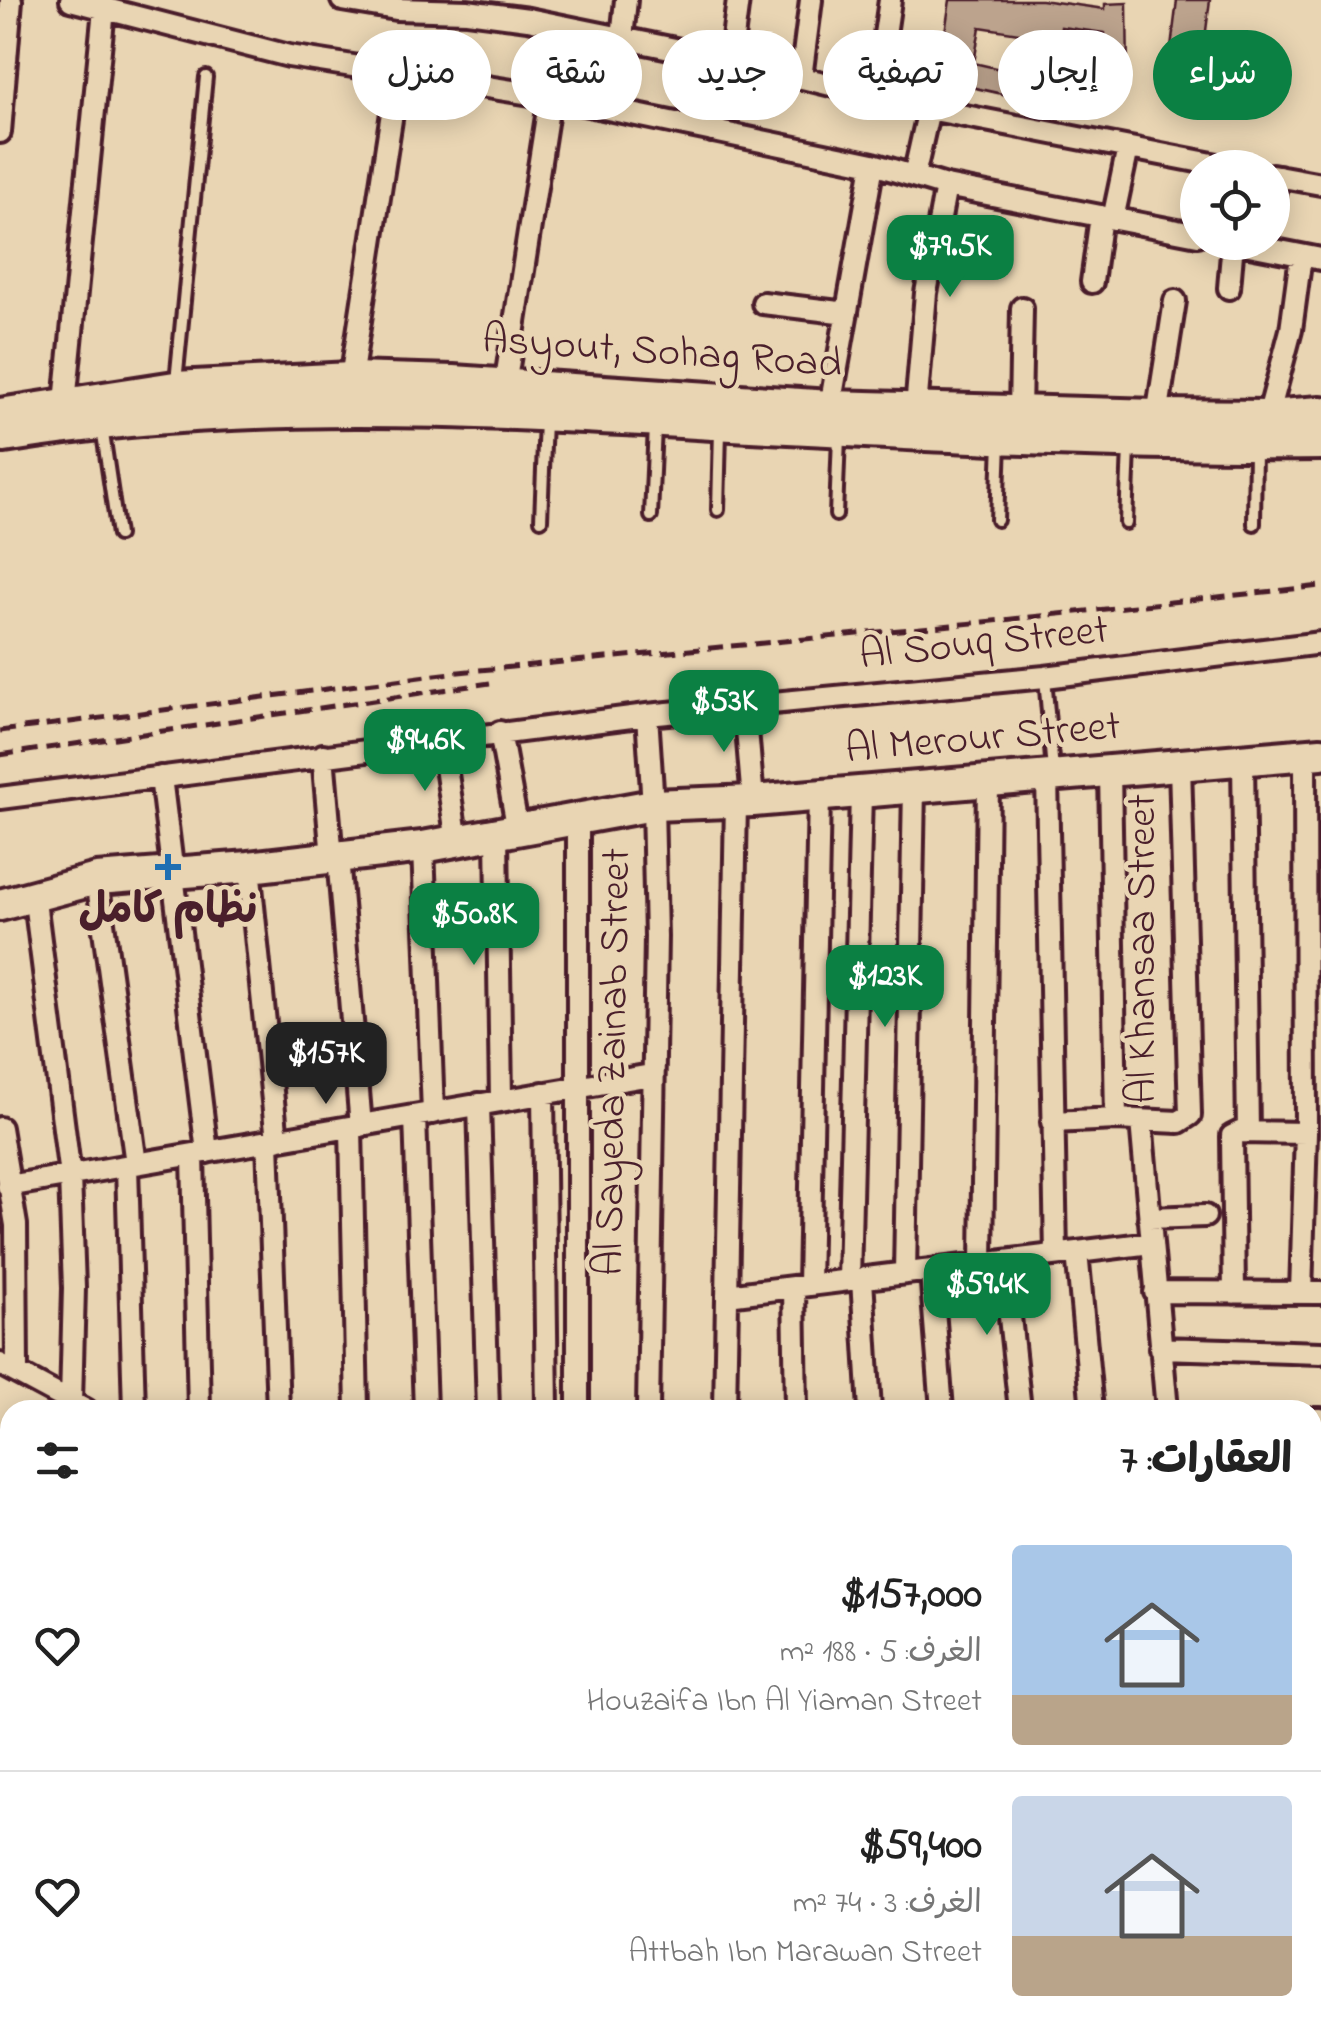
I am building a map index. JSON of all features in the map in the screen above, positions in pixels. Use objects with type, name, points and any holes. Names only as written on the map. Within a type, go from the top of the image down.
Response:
[{"type":"main road","name":"Asyout, Sohag Road","points":[[0,437],[329,390],[505,386],[834,418],[1010,424],[1157,416],[1262,430],[1321,443]]},
{"type":"main road","name":"Asyout, Sohag Road","points":[[0,414],[175,388],[253,398]]},
{"type":"main road","name":"Asyout, Sohag Road","points":[[329,390],[420,408],[721,424],[916,409],[1129,441],[1262,430],[1321,413]]},
{"type":"street","points":[[0,132],[11,0]]},
{"type":"street","points":[[70,0],[114,7],[253,48],[352,66]]},
{"type":"street","points":[[342,0],[467,11],[580,30]]},
{"type":"street","points":[[428,10],[450,0]]},
{"type":"street","points":[[623,30],[626,0]]},
{"type":"street","points":[[734,30],[738,0]]},
{"type":"street","points":[[803,62],[811,0]]},
{"type":"street","points":[[886,30],[890,0]]},
{"type":"street","points":[[65,402],[114,7]]},
{"type":"street","points":[[642,116],[873,164],[946,186],[1180,232]]},
{"type":"street","points":[[978,119],[1180,158]]},
{"type":"street","points":[[329,390],[388,120]]},
{"type":"street","points":[[505,386],[546,120]]},
{"type":"street","points":[[712,131],[715,120]]},
{"type":"street","points":[[914,176],[927,120]]},
{"type":"street","points":[[1092,282],[1128,148]]},
{"type":"street","points":[[834,418],[847,313],[873,164]]},
{"type":"street","points":[[1290,178],[1321,184]]},
{"type":"street","points":[[916,409],[926,293],[946,186]]},
{"type":"street","points":[[1262,430],[1311,257]]},
{"type":"street","points":[[1229,288],[1232,260]]},
{"type":"street","points":[[763,302],[847,313]]},
{"type":"street","points":[[1157,416],[1174,302]]},
{"type":"street","points":[[1010,424],[1022,308]]},
{"type":"street","name":"Al Souq Street","points":[[0,798],[500,732],[1046,677],[1321,643]]},
{"type":"street","points":[[725,1400],[746,705]]},
{"type":"street","name":"Al Sayeda Zainab Street","points":[[646,715],[656,937],[648,1400]]},
{"type":"street","points":[[500,732],[507,833],[502,1100]]},
{"type":"street","points":[[442,740],[457,842]]},
{"type":"street","points":[[1156,1292],[1311,1293],[1313,754]]},
{"type":"street","name":"Al Merour Street","points":[[0,905],[34,893],[97,880],[423,847],[653,805],[914,788],[1313,754]]},
{"type":"street","points":[[324,755],[356,1127],[357,1400]]},
{"type":"street","points":[[1243,760],[1248,1132]]},
{"type":"street","name":"Al Khansaa Street","points":[[1052,1122],[1184,1122],[1190,1116],[1180,765]]},
{"type":"street","points":[[1110,771],[1116,1119]]},
{"type":"street","points":[[1050,776],[1052,1122],[1067,1254],[1090,1400]]},
{"type":"street","points":[[161,777],[200,1154],[199,1400]]},
{"type":"street","points":[[982,1264],[988,782]]},
{"type":"street","points":[[905,1273],[914,788]]},
{"type":"street","points":[[861,792],[856,1280],[869,1400]]},
{"type":"street","points":[[796,1400],[819,795]]},
{"type":"street","points":[[578,816],[578,1400]]},
{"type":"street","points":[[423,847],[425,1400]]},
{"type":"street","points":[[249,867],[272,1141],[278,1400]]},
{"type":"street","points":[[97,880],[132,1165],[134,1400]]},
{"type":"street","points":[[34,893],[70,1176],[78,1400]]},
{"type":"street","points":[[8,1186],[652,1075]]},
{"type":"street","points":[[543,1093],[548,1400]]},
{"type":"street","points":[[479,1104],[488,1400]]},
{"type":"street","points":[[1234,1292],[1231,1140],[1235,1133],[1311,1118]]},
{"type":"street","points":[[1142,1121],[1166,1400]]},
{"type":"street","points":[[0,1128],[16,1225],[8,1368],[67,1400]]},
{"type":"street","points":[[1149,1218],[1205,1216]]},
{"type":"street","points":[[727,1296],[1152,1243]]},
{"type":"street","points":[[1004,1262],[1019,1400]]},
{"type":"street","points":[[930,1270],[941,1400]]},
{"type":"street","points":[[1160,1348],[1321,1352]]},
{"type":"lane","points":[[175,388],[206,77]]},
{"type":"lane","points":[[541,520],[545,414]]},
{"type":"lane","points":[[834,418],[836,515]]},
{"type":"lane","points":[[651,516],[655,420]]},
{"type":"lane","points":[[101,422],[118,535]]},
{"type":"lane","points":[[718,510],[721,424]]},
{"type":"lane","points":[[997,520],[1010,424]]},
{"type":"lane","points":[[1254,524],[1262,430]]},
{"type":"lane","points":[[1126,523],[1129,441]]},
{"type":"lane","points":[[1046,677],[1050,776]]},
{"type":"path","points":[[527,30],[528,20]]},
{"type":"building","points":[[950,0],[1041,0],[1105,9],[1105,4],[1127,3],[1127,30],[980,27],[978,39],[978,30],[945,30]]},
{"type":"building","points":[[1177,0],[1210,0],[1206,30],[1173,30]]},
{"type":"building","points":[[978,64],[998,69],[998,93],[978,89]]},
{"type":"railway","points":[[0,731],[459,672],[1321,586]]},
{"type":"railway","points":[[0,755],[490,683]]},
{"type":"place","name":"نظام كامل","points":[[168,867]]}]
